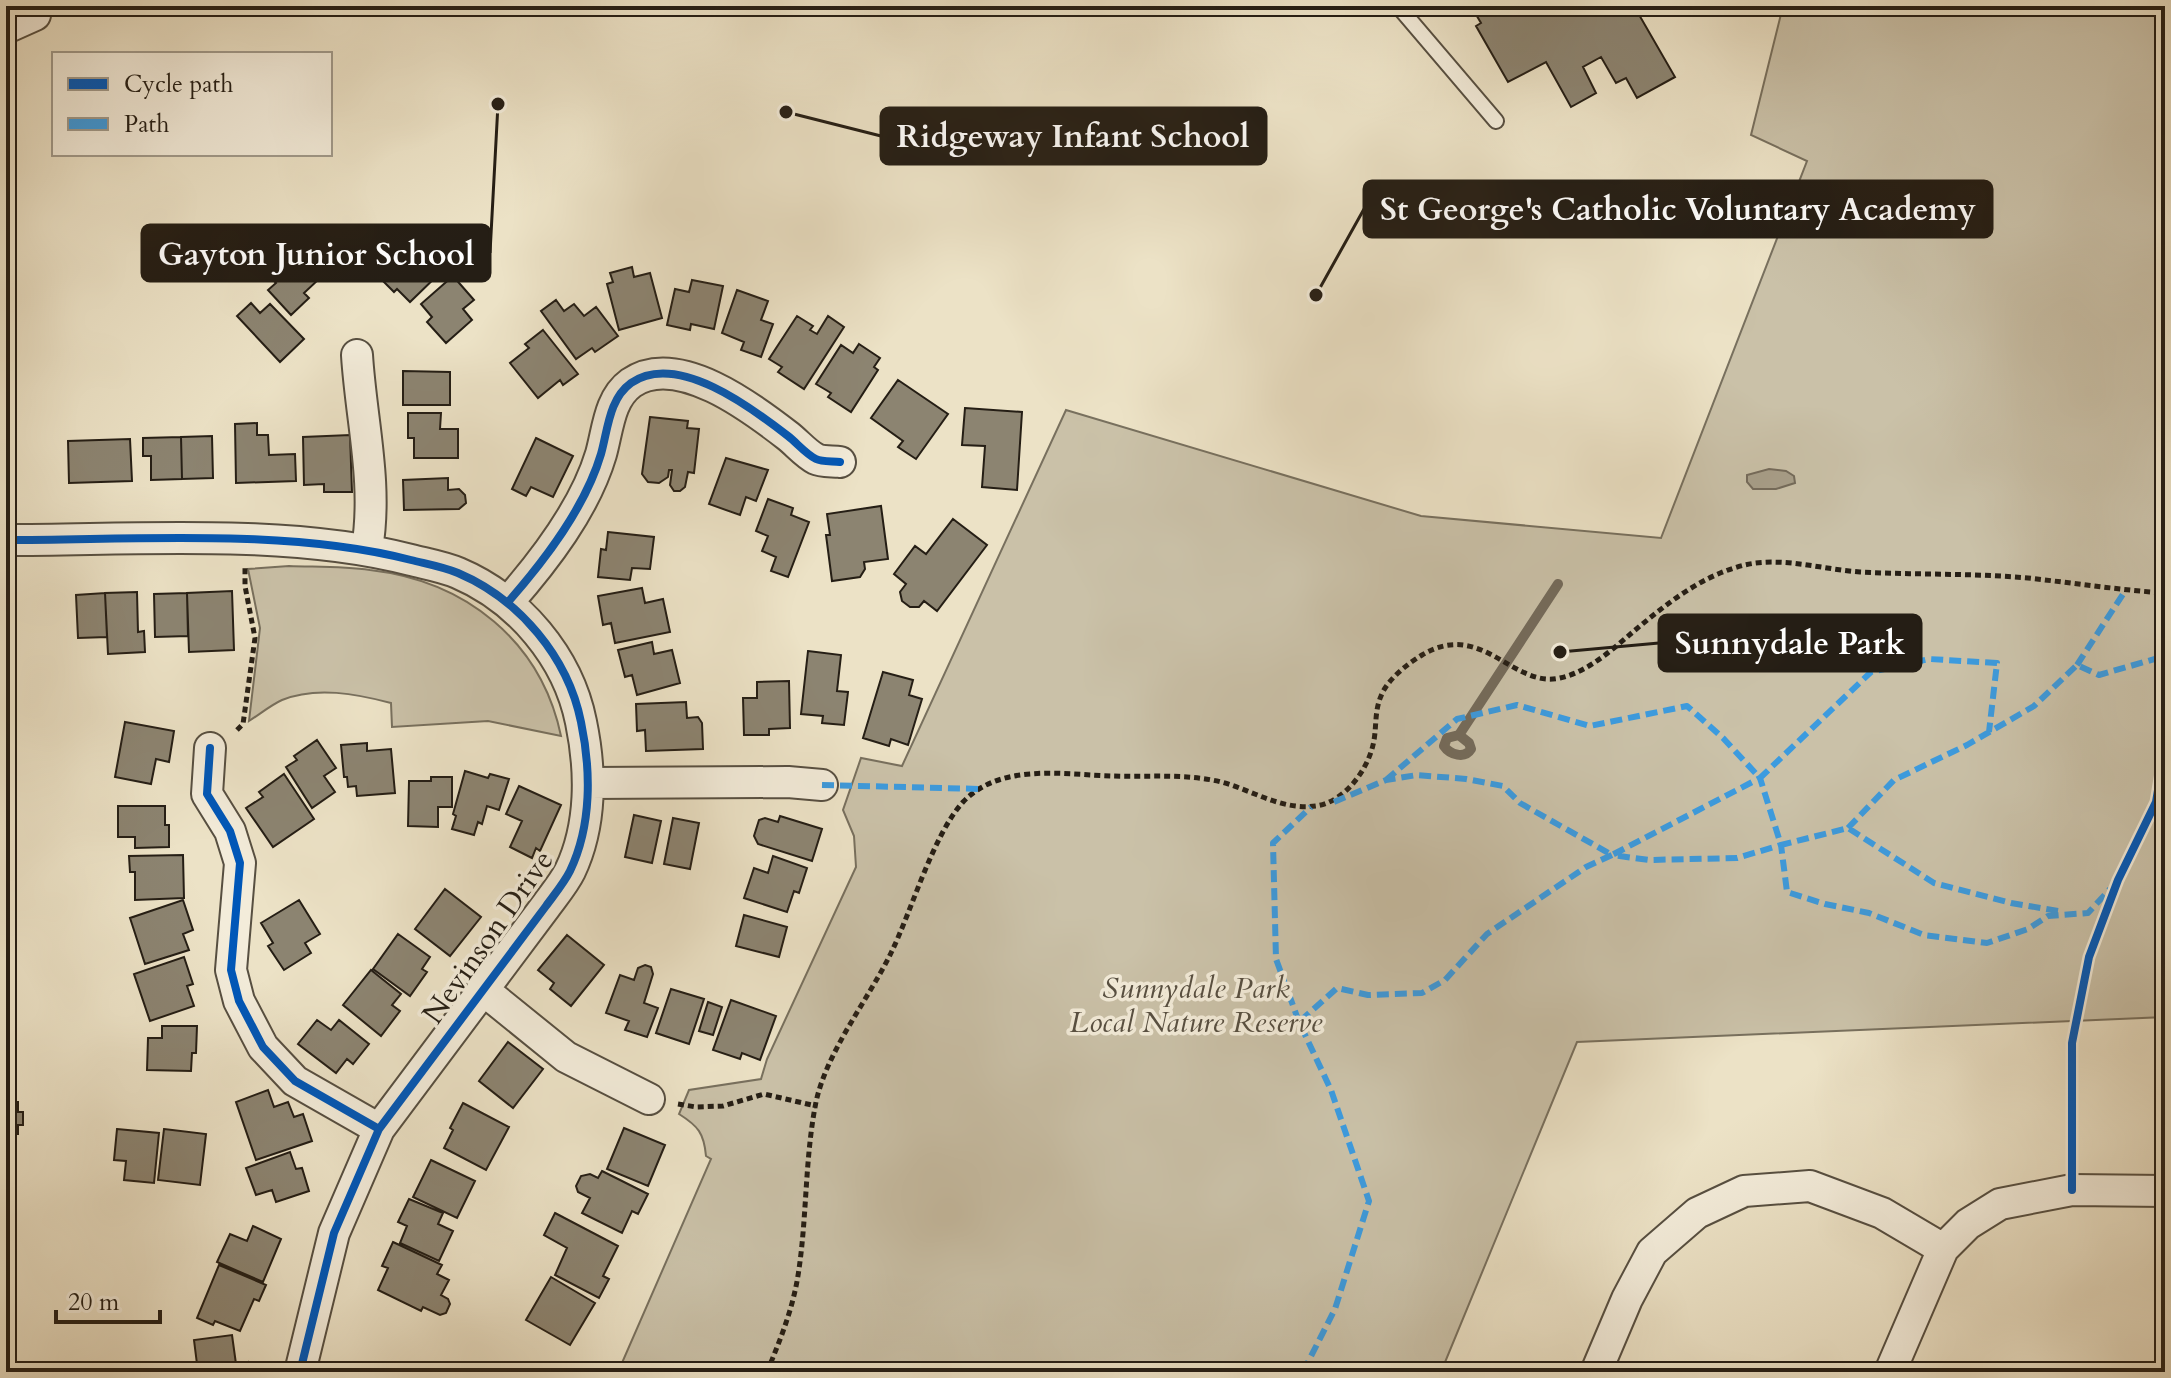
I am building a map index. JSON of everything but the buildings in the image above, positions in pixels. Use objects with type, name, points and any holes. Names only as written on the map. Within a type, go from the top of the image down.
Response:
[{"type":"street","points":[[6,28],[35,15]]},
{"type":"street","points":[[357,355],[370,459],[367,549]]},
{"type":"street","points":[[508,602],[546,555],[577,509],[600,457],[614,403],[631,383],[652,373],[683,374],[713,386],[788,435],[817,460],[840,462]]},
{"type":"street","name":"Nevinson Drive","points":[[6,540],[245,539],[367,549],[458,573],[508,602],[541,635],[564,675],[579,710],[589,783],[584,827],[570,871],[379,1129],[334,1233],[300,1372]]},
{"type":"street","points":[[210,748],[207,794],[230,831],[240,863],[231,970],[239,1001],[263,1047],[295,1081],[379,1129]]},
{"type":"street","points":[[589,783],[788,782],[822,785]]},
{"type":"street","points":[[482,989],[566,1057],[649,1099]]},
{"type":"street","points":[[1596,1372],[1627,1299],[1652,1252],[1697,1213],[1744,1191],[1810,1186],[1882,1213],[1943,1249]]},
{"type":"street","points":[[1890,1372],[1943,1249],[1968,1224],[2000,1204],[2072,1190],[2165,1191]]},
{"type":"lane","points":[[1398,6],[1496,121]]},
{"type":"path","points":[[210,748],[232,736],[243,724],[255,638],[245,586],[245,539]]},
{"type":"path","points":[[767,1372],[787,1323],[799,1268],[816,1106],[832,1059],[890,954],[938,841],[963,803],[981,789],[1002,779],[1034,773],[1170,774],[1218,781],[1262,799],[1311,807],[1334,802],[1363,769],[1373,746],[1381,693],[1400,671],[1425,653],[1457,645],[1495,655],[1531,676],[1558,679],[1603,657],[1681,595],[1713,576],[1754,562],[1854,571],[2025,578],[2165,593]]},
{"type":"path","points":[[649,1099],[696,1107],[723,1106],[764,1094],[816,1106]]},
{"type":"green space","name":"Sunnydale Park Local Nature Reserve","points":[[1783,6],[2165,6],[2165,1017],[1577,1042],[1441,1372],[618,1372],[711,1159],[706,1156],[699,1131],[679,1114],[689,1090],[761,1079],[767,1059],[856,867],[854,836],[843,810],[861,758],[902,766],[1066,410],[1421,516],[1661,538],[1807,161],[1751,135]]},
{"type":"green space","points":[[340,567],[405,576],[438,587],[467,602],[494,622],[517,645],[536,672],[551,702],[561,736],[488,721],[392,727],[391,703],[322,692],[278,702],[249,721],[260,628],[248,569]]},
{"type":"shaded area","points":[[1769,469],[1786,471],[1794,476],[1795,483],[1776,489],[1753,489],[1747,482],[1747,475]]},
{"type":"waterway","points":[[1459,735],[1447,738],[1444,746],[1461,755],[1471,749],[1459,735],[1558,584]]},
{"type":"marked path","points":[[2077,665],[2125,591]]},
{"type":"marked path","points":[[1848,828],[1894,780],[1967,745],[2034,706],[2077,665],[2099,675],[2165,656]]},
{"type":"marked path","points":[[1386,780],[1457,719],[1517,705],[1590,726],[1687,706],[1723,738],[1760,778],[1871,672],[1929,659],[1997,663],[1989,732]]},
{"type":"marked path","points":[[1334,802],[1386,780],[1417,775],[1503,786],[1520,803],[1612,855],[1760,778],[1781,845],[1848,828],[1934,883],[2011,903],[2058,911]]},
{"type":"marked path","points":[[822,785],[981,789]]},
{"type":"marked path","points":[[1299,1022],[1276,959],[1273,843],[1311,807]]},
{"type":"marked path","points":[[1303,1372],[1335,1309],[1369,1201],[1331,1090],[1299,1022],[1337,988],[1368,995],[1422,993],[1445,980],[1487,934],[1586,867],[1612,855],[1649,860],[1737,858],[1781,845],[1787,892],[1869,913],[1924,935],[1987,943],[2028,929],[2048,916],[2088,913],[2110,889]]},
{"type":"cycle path","points":[[508,602],[549,551],[585,494],[618,397],[631,383],[649,375],[670,374],[713,387],[755,411],[812,457],[840,462]]},
{"type":"cycle path","points":[[6,540],[211,538],[314,543],[364,550],[441,567],[480,584],[520,614],[552,653],[574,698],[584,740],[588,797],[582,835],[570,871],[379,1129],[334,1233],[300,1372]]},
{"type":"cycle path","points":[[210,748],[207,794],[230,831],[240,863],[231,970],[239,1001],[263,1047],[295,1081],[379,1129]]},
{"type":"cycle path","points":[[2072,1190],[2072,1043],[2089,957],[2118,880],[2156,802],[2165,749]]},
{"type":"place","name":"Gayton Junior School","points":[[498,104]]},
{"type":"place","name":"Ridgeway Infant School","points":[[786,112]]},
{"type":"place","name":"St George's Catholic Voluntary Academy","points":[[1316,295]]},
{"type":"place","name":"Sunnydale Park","points":[[1560,652]]}]
